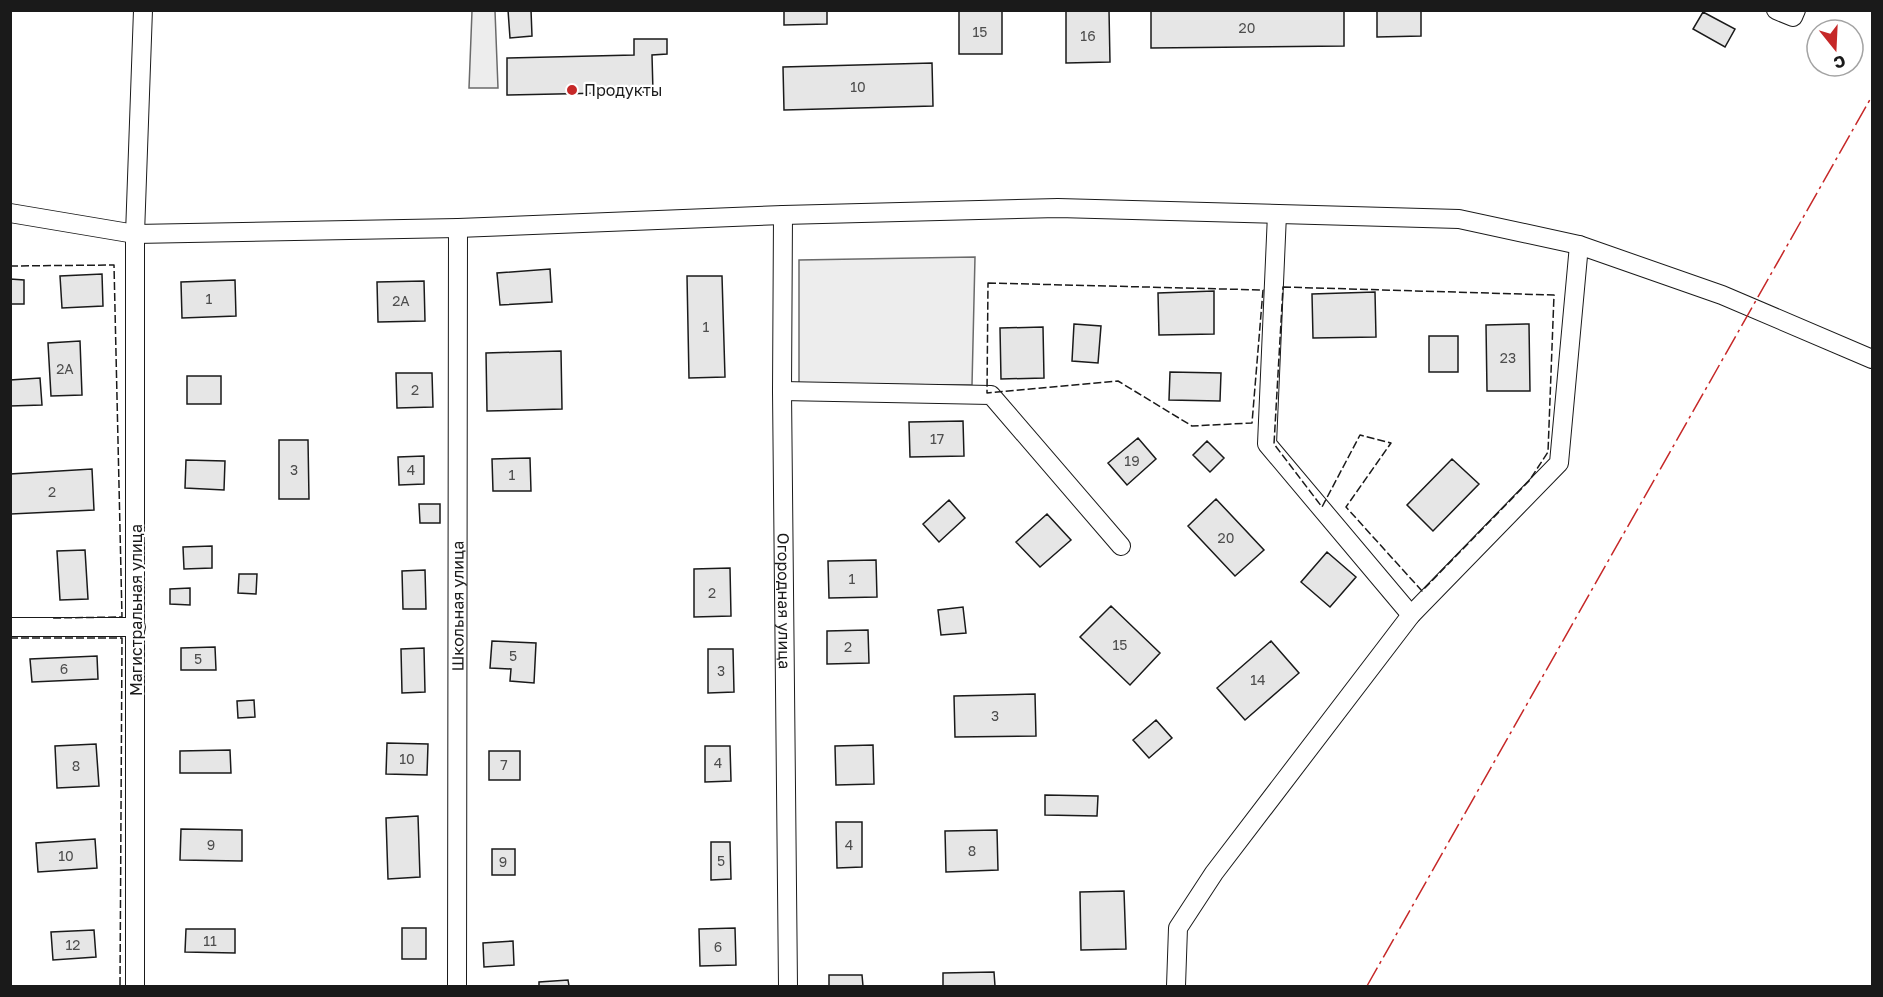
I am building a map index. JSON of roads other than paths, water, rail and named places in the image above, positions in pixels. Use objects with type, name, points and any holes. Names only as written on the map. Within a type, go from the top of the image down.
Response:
[{"type":"street","name":"Магистральная улица","points":[[135,987],[135,234],[143,10]]},
{"type":"street","points":[[10,213],[135,234],[458,228],[783,215],[1058,208],[1459,219],[1580,245],[1722,295],[1872,359]]},
{"type":"street","points":[[1277,214],[1266,444],[1411,615]]},
{"type":"street","name":"Огородная улица","points":[[783,215],[782,391],[788,987]]},
{"type":"street","name":"Школьная улица","points":[[457,987],[458,228]]},
{"type":"street","points":[[1176,987],[1178,928],[1214,873],[1411,615],[1559,463],[1580,245]]},
{"type":"street","points":[[782,391],[991,395],[1121,546]]},
{"type":"street","points":[[10,627],[136,627]]},
{"type":"place","name":"Продукты","points":[[572,90]]}]
